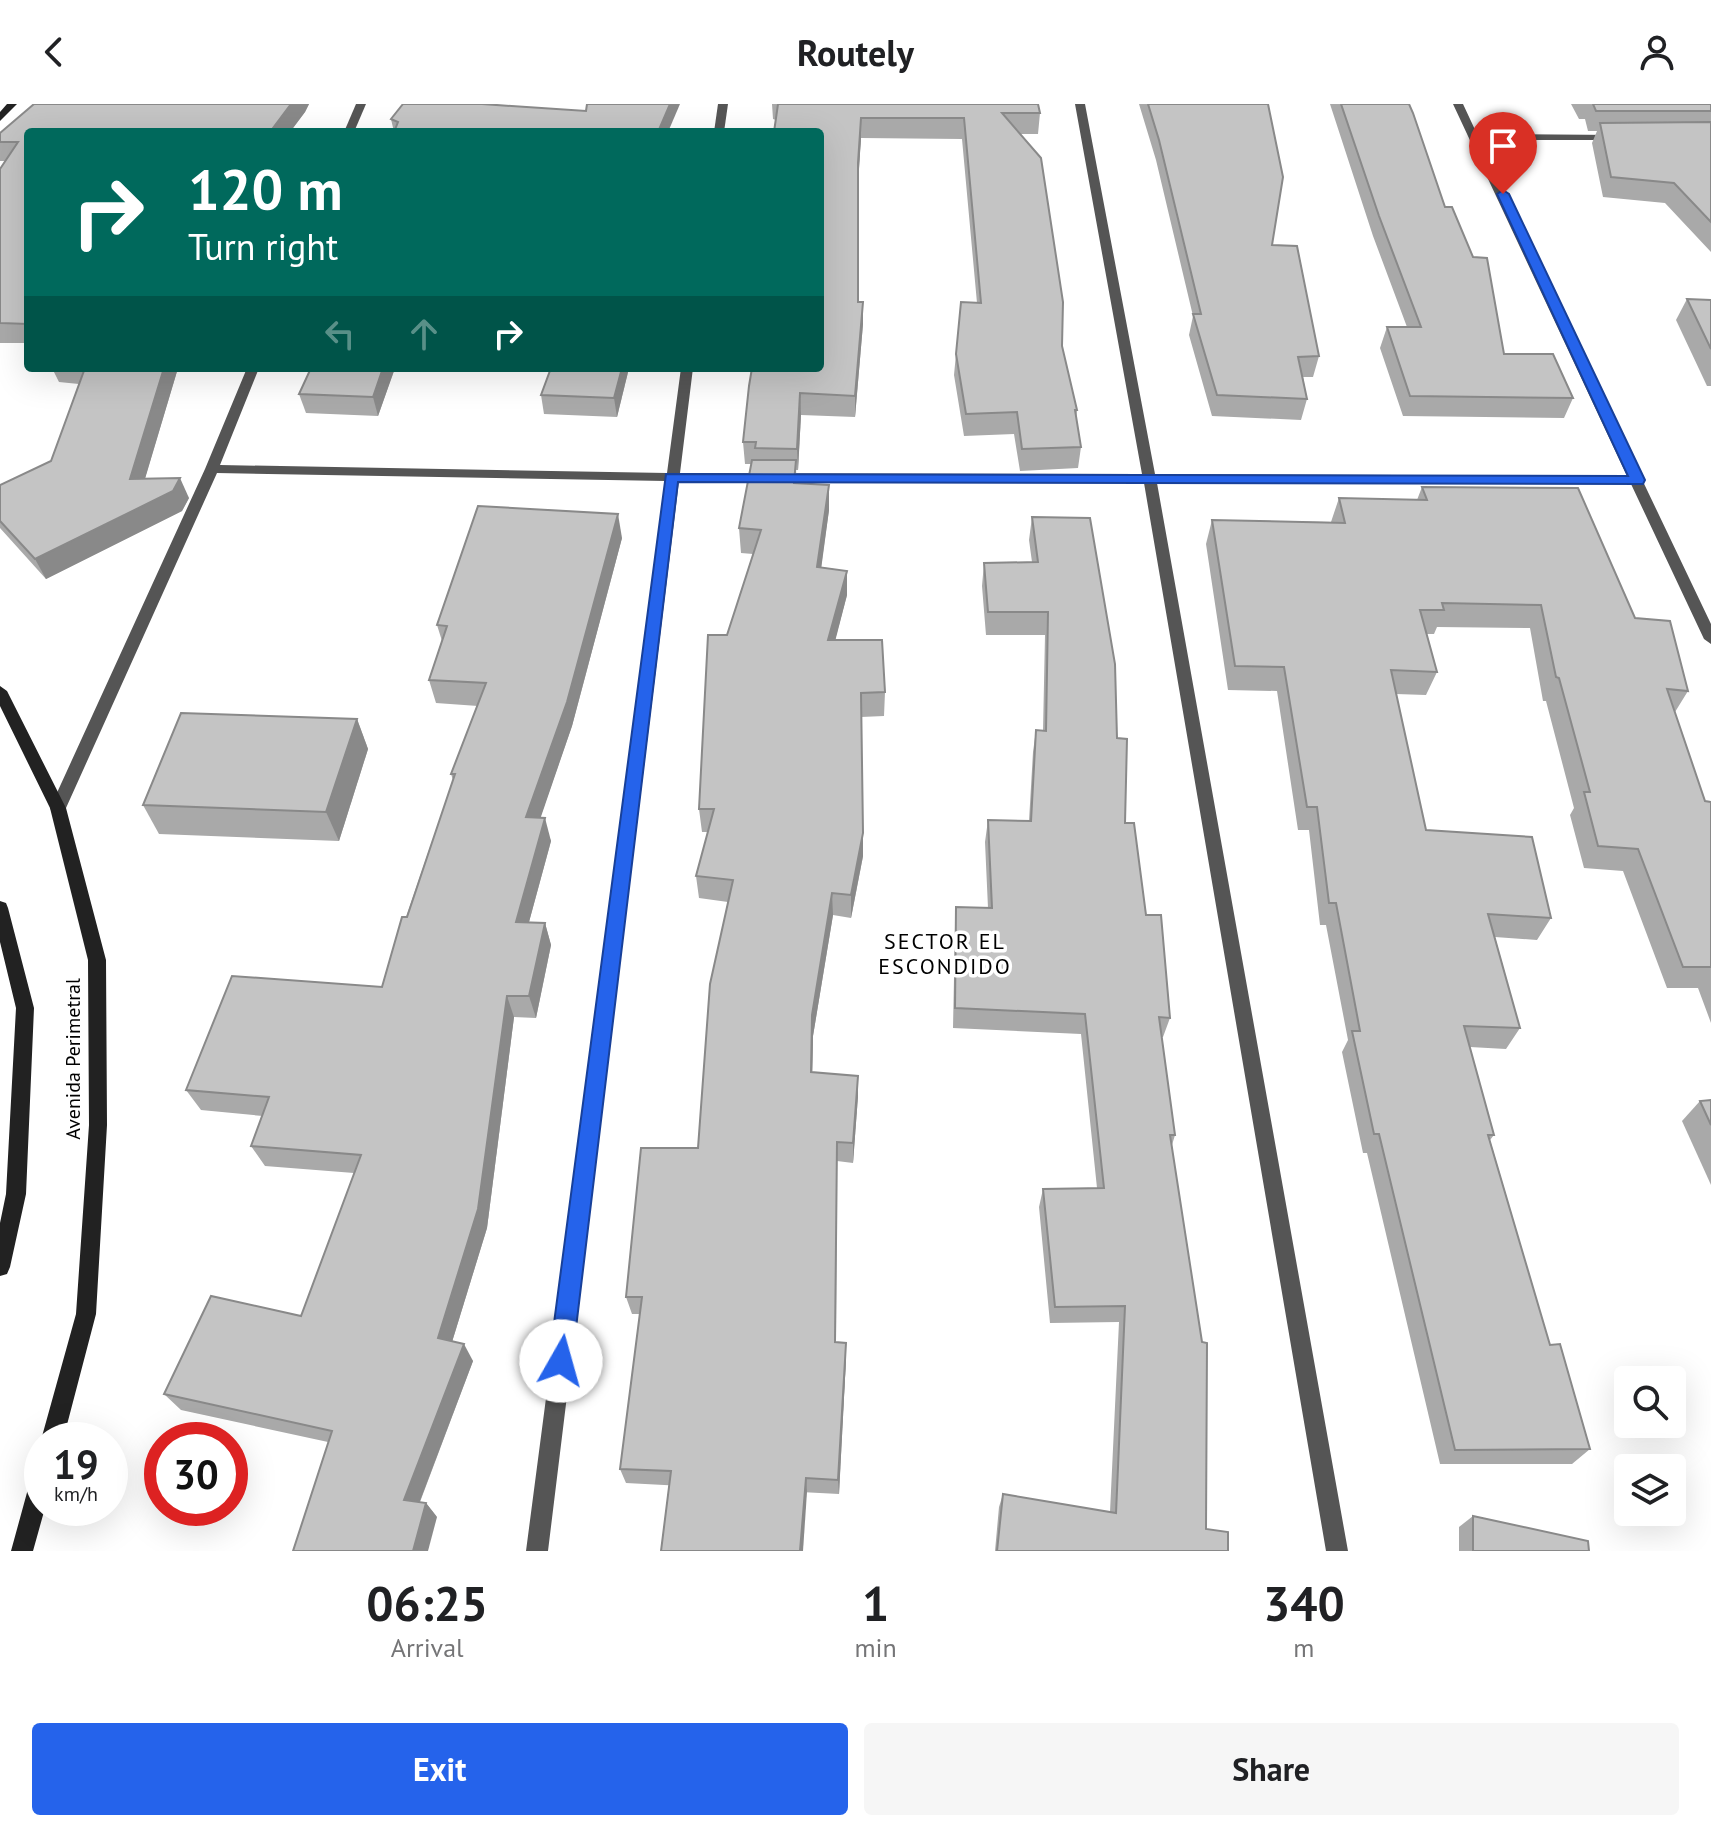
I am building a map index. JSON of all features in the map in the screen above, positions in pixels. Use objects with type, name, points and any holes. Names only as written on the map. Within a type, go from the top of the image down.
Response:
[{"type":"main road","points":[[0,118],[12,104]]},
{"type":"main road","name":"Avenida Perimetral","points":[[0,691],[58,808],[97,960],[98,1125],[86,1314],[57,1422]]},
{"type":"main road","points":[[0,908],[25,1008],[16,1194],[0,1267]]},
{"type":"main road","points":[[22,1551],[29,1526]]},
{"type":"street","points":[[351,128],[361,104]]},
{"type":"street","points":[[720,128],[723,104]]},
{"type":"street","points":[[1080,104],[1150,480],[1337,1551]]},
{"type":"street","points":[[1458,104],[1711,639]]},
{"type":"street","points":[[1476,137],[1633,137]]},
{"type":"street","points":[[58,808],[212,469],[251,372]]},
{"type":"street","points":[[537,1551],[686,372]]},
{"type":"street","points":[[212,469],[672,477],[1637,480]]},
{"type":"building","points":[[34,104],[291,104],[273,128],[24,128],[24,324],[0,323],[0,169],[18,142],[0,142],[0,133]]},
{"type":"building","points":[[403,104],[482,104],[586,111],[587,104],[670,104],[660,128],[396,128],[398,122],[391,119]]},
{"type":"building","points":[[778,104],[1038,104],[1040,113],[1002,113],[1041,158],[1063,302],[1062,346],[1077,410],[1081,447],[1022,449],[1017,412],[966,414],[956,354],[961,302],[981,303],[964,118],[861,118],[858,302],[863,302],[855,396],[800,393],[797,449],[755,448],[756,442],[743,442],[751,372],[824,372],[824,128],[775,128]]},
{"type":"building","points":[[1148,104],[1268,104],[1283,177],[1272,245],[1297,246],[1319,356],[1298,357],[1307,399],[1217,395],[1193,314],[1201,314]]},
{"type":"building","points":[[1341,104],[1409,104],[1445,207],[1452,207],[1473,257],[1487,258],[1504,354],[1553,354],[1573,398],[1410,396],[1387,327],[1421,327]]},
{"type":"building","points":[[1593,104],[1711,104],[1711,111],[1596,111]]},
{"type":"building","points":[[1711,122],[1711,222],[1674,183],[1611,177],[1600,123]]},
{"type":"building","points":[[1687,299],[1711,300],[1711,349]]},
{"type":"building","points":[[84,372],[163,372],[130,479],[180,478],[173,491],[35,559],[0,521],[0,485],[51,461]]},
{"type":"building","points":[[309,372],[382,372],[373,397],[299,394]]},
{"type":"building","points":[[550,372],[621,372],[614,398],[541,395]]},
{"type":"building","points":[[752,460],[796,460],[794,483],[829,485],[817,567],[847,571],[828,640],[882,640],[885,692],[861,693],[863,833],[851,895],[832,893],[812,1015],[811,1072],[858,1076],[853,1143],[837,1142],[835,1342],[846,1343],[838,1480],[806,1478],[800,1551],[661,1551],[671,1471],[620,1469],[642,1297],[626,1297],[641,1148],[698,1148],[710,984],[733,880],[696,876],[714,809],[699,809],[708,635],[727,635],[761,530],[739,528]]},
{"type":"building","points":[[1422,487],[1578,488],[1635,618],[1670,621],[1688,691],[1667,689],[1705,801],[1711,802],[1711,967],[1683,967],[1638,849],[1598,846],[1584,792],[1590,792],[1559,678],[1556,677],[1541,605],[1442,603],[1444,610],[1420,610],[1437,672],[1391,670],[1426,830],[1532,837],[1551,918],[1488,914],[1520,1028],[1464,1026],[1494,1135],[1488,1135],[1550,1345],[1560,1344],[1590,1449],[1455,1450],[1379,1134],[1374,1134],[1352,1031],[1360,1031],[1336,903],[1329,903],[1317,807],[1307,807],[1284,667],[1235,666],[1212,520],[1345,523],[1339,498],[1427,500]]},
{"type":"building","points":[[478,506],[618,514],[567,702],[526,817],[545,818],[516,922],[545,923],[529,996],[507,996],[478,1209],[438,1338],[464,1344],[404,1500],[426,1503],[413,1551],[293,1551],[332,1431],[164,1394],[211,1296],[301,1316],[361,1155],[251,1146],[269,1097],[186,1090],[232,976],[382,987],[402,917],[407,917],[455,774],[451,774],[486,683],[429,680],[447,626],[437,625]]},
{"type":"building","points":[[1032,517],[1090,518],[1115,664],[1117,738],[1127,739],[1125,823],[1134,823],[1146,915],[1161,915],[1170,1018],[1159,1017],[1175,1135],[1170,1135],[1202,1342],[1207,1343],[1206,1529],[1228,1532],[1228,1551],[997,1551],[1003,1494],[1116,1513],[1125,1306],[1055,1307],[1043,1189],[1104,1188],[1085,1014],[955,1008],[956,907],[992,908],[988,820],[1031,821],[1036,730],[1046,731],[1048,612],[988,612],[984,563],[1038,562]]},
{"type":"building","points":[[181,713],[357,719],[326,812],[143,805]]},
{"type":"building","points":[[1711,1100],[1711,1125],[1700,1101]]},
{"type":"building","points":[[1473,1516],[1588,1541],[1589,1551],[1473,1551]]},
{"type":"district","name":"SECTOR EL ESCONDIDO","points":[[945,954]]},
{"type":"route","points":[[561,1361],[672,477],[1637,480],[1503,194]]}]
